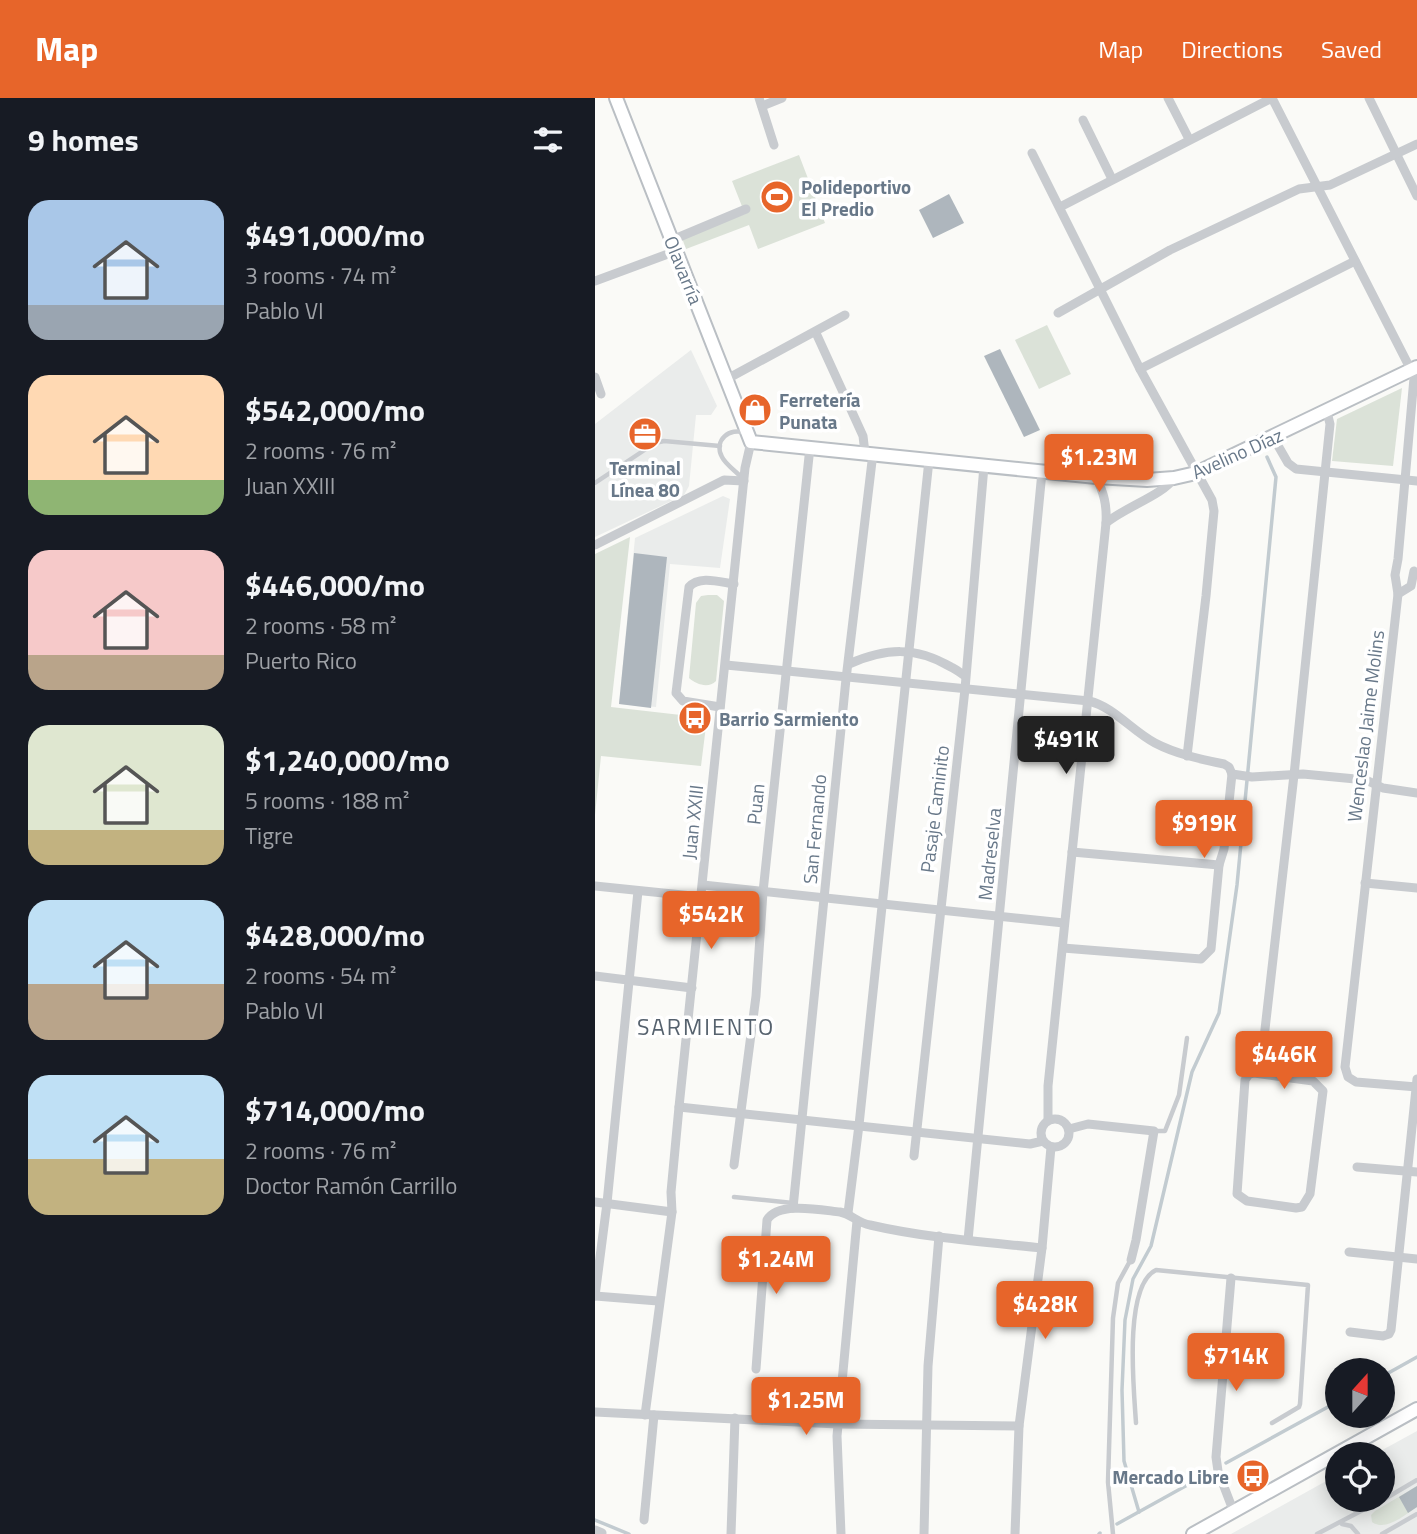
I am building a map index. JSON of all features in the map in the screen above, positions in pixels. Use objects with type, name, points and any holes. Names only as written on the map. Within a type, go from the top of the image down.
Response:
[{"type":"street","name":"Olavarría","points":[[616,98],[749,438]]},
{"type":"street","points":[[775,145],[760,102],[782,98]]},
{"type":"street","points":[[1168,98],[1189,139]]},
{"type":"street","points":[[1060,207],[1272,98],[1355,261],[1414,368]]},
{"type":"street","points":[[1369,98],[1417,196]]},
{"type":"street","points":[[1083,120],[1112,179]]},
{"type":"street","points":[[1058,313],[1170,250],[1287,194],[1299,189],[1330,185],[1417,144]]},
{"type":"street","points":[[1032,153],[1140,369],[1212,500],[1214,511],[1206,596],[1187,756]]},
{"type":"street","points":[[595,281],[674,246],[746,209]]},
{"type":"street","points":[[1140,369],[1355,261]]},
{"type":"street","points":[[727,379],[845,315]]},
{"type":"street","name":"San Fernando","points":[[794,1205],[869,453],[816,333]]},
{"type":"street","name":"Avelino Díaz","points":[[749,438],[1042,472],[1147,480],[1174,478],[1196,473],[1414,368]]},
{"type":"street","name":"Wenceslao Jaime Molins","points":[[1414,368],[1395,583],[1398,594],[1345,1067],[1348,1077],[1356,1082],[1417,1087]]},
{"type":"street","points":[[595,377],[601,394]]},
{"type":"street","points":[[1260,1073],[1325,472],[1329,424],[1327,412]]},
{"type":"street","points":[[1273,437],[1290,466],[1417,481]]},
{"type":"street","name":"Juan XXIII","points":[[643,1520],[658,1301],[672,1212],[671,1192],[679,1107],[744,481],[751,452],[749,438]]},
{"type":"street","name":"Puan","points":[[734,1165],[756,996],[763,892],[810,447]]},
{"type":"street","points":[[848,1213],[929,460]]},
{"type":"street","name":"Pasaje Caminito","points":[[914,1156],[965,689],[984,466]]},
{"type":"street","name":"Madreselva","points":[[968,1240],[1023,695],[1042,472]]},
{"type":"street","points":[[1048,1120],[1048,1086],[1106,523],[1107,505],[1096,477]]},
{"type":"street","points":[[1106,523],[1127,507],[1165,488],[1174,478]]},
{"type":"street","points":[[595,545],[724,481],[744,481]]},
{"type":"street","points":[[1396,569],[1416,571],[1411,586],[1398,594]]},
{"type":"street","points":[[720,707],[683,701],[676,693],[689,587],[701,580],[734,584]]},
{"type":"street","points":[[849,664],[883,653],[909,651],[952,667],[965,676]]},
{"type":"street","points":[[726,665],[1089,701],[1103,706],[1155,743],[1187,756],[1224,764],[1242,776],[1294,775],[1366,780],[1383,788],[1417,793]]},
{"type":"street","points":[[1063,948],[1201,960],[1211,949],[1219,865],[1242,776]]},
{"type":"street","points":[[1072,852],[1219,865]]},
{"type":"street","points":[[1365,883],[1417,888]]},
{"type":"street","points":[[703,885],[1065,923]]},
{"type":"street","points":[[595,886],[702,897]]},
{"type":"street","points":[[638,891],[607,1203],[595,1296],[658,1301]]},
{"type":"street","points":[[595,976],[692,988]]},
{"type":"street","points":[[1260,1073],[1313,1081],[1321,1087],[1323,1095],[1309,1199],[1296,1209],[1247,1201],[1237,1194],[1245,1080],[1249,1074],[1260,1073]]},
{"type":"street","points":[[1350,1332],[1383,1336],[1389,1334],[1412,1172],[1417,1079]]},
{"type":"street","points":[[679,1107],[1030,1144],[1065,1143],[1069,1129]]},
{"type":"street","points":[[1015,1534],[1019,1426],[1042,1248],[1047,1144],[1041,1127],[1048,1120],[1061,1119],[1069,1129]]},
{"type":"street","points":[[1069,1129],[1088,1124],[1154,1131],[1131,1260]]},
{"type":"street","points":[[1357,1167],[1412,1172]]},
{"type":"street","points":[[595,1202],[672,1212]]},
{"type":"street","points":[[756,1369],[767,1220],[769,1216],[794,1205],[848,1213],[867,1225],[1042,1248]]},
{"type":"street","points":[[841,1534],[837,1424],[857,1220]]},
{"type":"street","points":[[924,1534],[926,1426],[939,1236]]},
{"type":"street","points":[[1349,1252],[1417,1259]]},
{"type":"street","points":[[1231,1278],[1216,1457],[1218,1471],[1233,1510]]},
{"type":"street","points":[[1193,1534],[1417,1409]]},
{"type":"street","points":[[595,1412],[837,1424],[1019,1426]]},
{"type":"street","points":[[731,1534],[735,1418]]},
{"type":"lane","points":[[744,481],[721,456],[720,446],[722,438],[728,432],[737,430],[749,438]]},
{"type":"lane","points":[[595,483],[655,443],[664,441],[720,446]]},
{"type":"lane","points":[[727,463],[742,465],[747,460]]},
{"type":"lane","points":[[1154,1131],[1165,1130],[1179,1095],[1187,1038]]},
{"type":"lane","points":[[734,1197],[794,1205]]},
{"type":"lane","points":[[1113,1534],[1108,1482],[1114,1318],[1118,1283],[1131,1260]]},
{"type":"lane","points":[[1136,1423],[1133,1331],[1138,1297],[1149,1274],[1156,1270],[1308,1285],[1299,1408],[1272,1423]]},
{"type":"lane","points":[[1395,1493],[1417,1480]]},
{"type":"lane","points":[[1317,1534],[1360,1512]]},
{"type":"lane","points":[[1382,1534],[1417,1514]]},
{"type":"lane","points":[[1329,1534],[1337,1525],[1347,1524],[1358,1534]]},
{"type":"shaded area","name":"Polideportivo El Predio","points":[[799,155],[825,223],[758,249],[749,225],[686,249],[682,238],[745,214],[732,181]]},
{"type":"shaded area","points":[[1047,325],[1071,374],[1039,389],[1015,340]]},
{"type":"shaded area","name":"Terminal Línea 80","points":[[691,350],[717,406],[711,415],[696,415],[689,486],[684,495],[595,537],[595,424]]},
{"type":"shaded area","points":[[1402,388],[1393,466],[1332,461],[1337,419]]},
{"type":"shaded area","points":[[723,496],[730,499],[720,568],[670,564],[656,707],[619,704],[635,538]]},
{"type":"shaded area","points":[[630,537],[611,707],[707,718],[701,766],[601,756],[595,815],[595,554]]},
{"type":"shaded area","points":[[717,595],[724,601],[716,681],[706,685],[689,678],[696,603],[701,596]]},
{"type":"shaded area","points":[[1417,1431],[1417,1534],[1231,1534],[1325,1482],[1325,1512],[1395,1512],[1395,1443]]},
{"type":"shaded area","points":[[1417,1486],[1417,1507],[1389,1524],[1377,1525],[1372,1522],[1371,1515],[1374,1512],[1395,1512],[1395,1499]]},
{"type":"building","points":[[949,194],[964,223],[933,238],[919,210]]},
{"type":"building","points":[[1000,349],[1040,430],[1024,437],[984,356]]},
{"type":"building","points":[[634,553],[667,557],[651,708],[619,704]]},
{"type":"building","points":[[1417,1486],[1417,1507],[1408,1513],[1399,1497]]},
{"type":"waterway","points":[[1139,1512],[1124,1461],[1122,1390],[1125,1320],[1133,1279],[1151,1246],[1192,1072],[1219,1013],[1237,885],[1276,477],[1267,457]]},
{"type":"waterway","points":[[1395,1369],[1417,1357]]},
{"type":"waterway","points":[[1226,1463],[1325,1409]]},
{"type":"waterway","points":[[1117,1524],[1209,1473]]},
{"type":"waterway","points":[[595,1520],[629,1534]]},
{"type":"place","name":"Polideportivo El Predio","points":[[777,197]]},
{"type":"place","name":"Ferretería Punata","points":[[755,410]]},
{"type":"place","name":"Terminal Línea 80","points":[[645,434]]},
{"type":"place","name":"Barrio Sarmiento","points":[[695,718]]},
{"type":"place","name":"Mercado Libre","points":[[1253,1476]]},
{"type":"district","name":"SARMIENTO","points":[[706,1026]]}]
